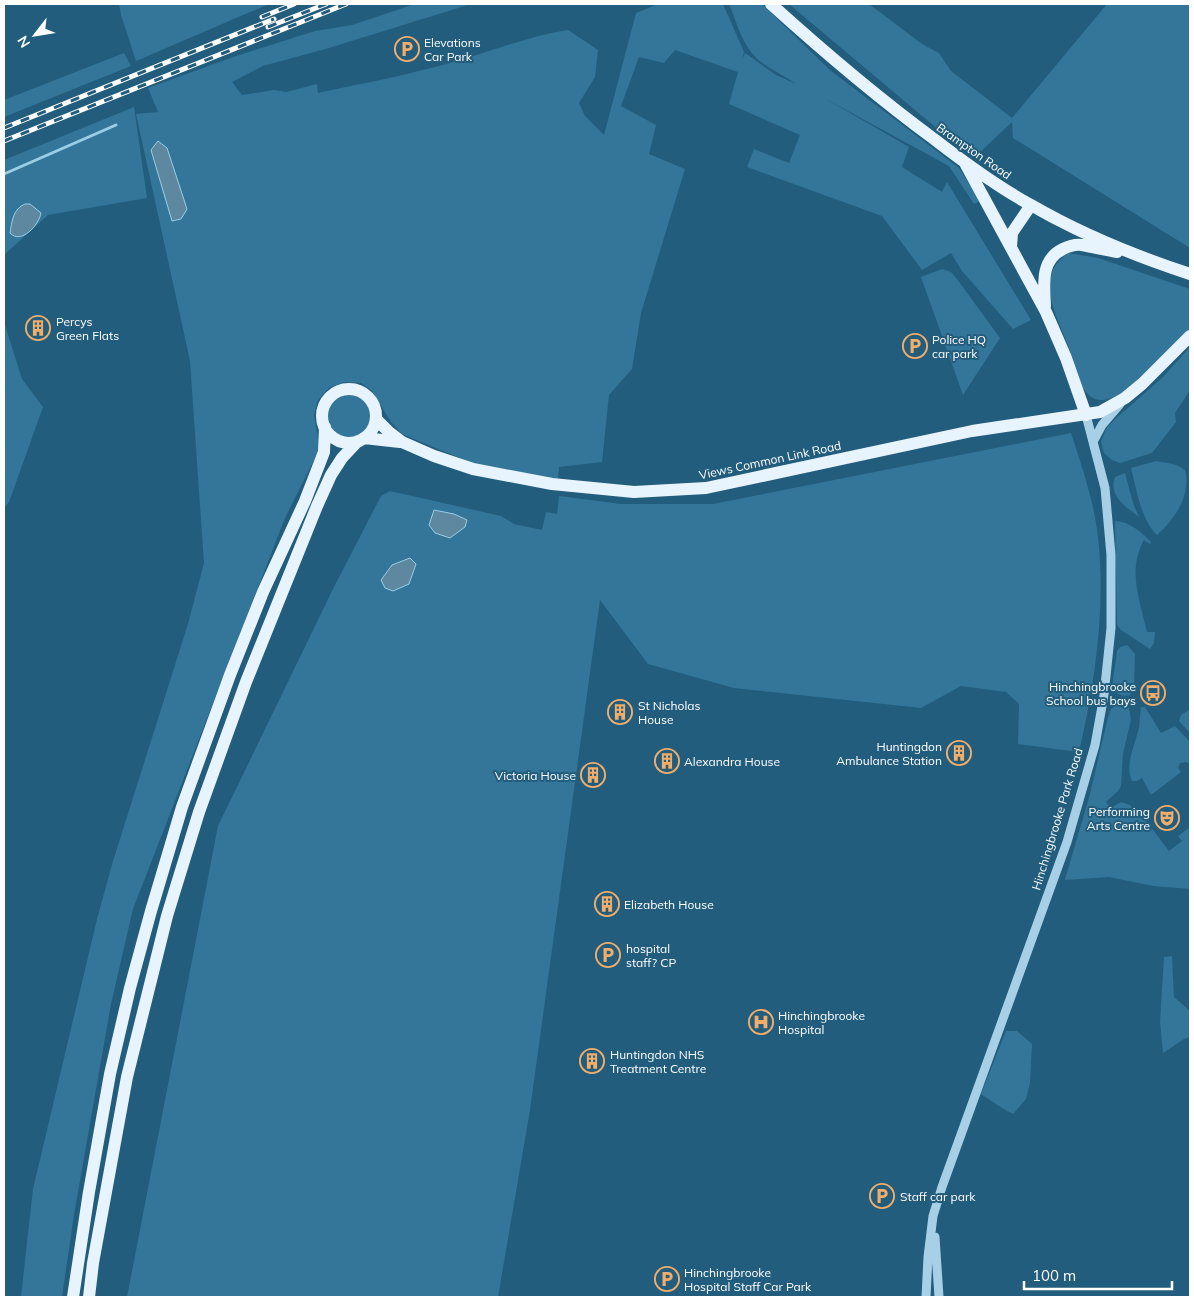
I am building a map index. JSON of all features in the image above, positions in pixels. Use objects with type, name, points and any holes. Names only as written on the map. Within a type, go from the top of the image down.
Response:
[{"type":"main road","name":"Brampton Road","points":[[771,4],[877,96],[988,179],[1030,205],[1137,256],[1190,274]]},
{"type":"main road","points":[[965,162],[1046,312]]},
{"type":"main road","points":[[1011,247],[1012,233],[1030,205]]},
{"type":"main road","points":[[1046,312],[1044,284],[1046,268],[1051,258],[1060,251],[1071,246],[1080,245],[1137,256]]},
{"type":"main road","name":"Hinchingbrooke Park Road","points":[[1046,312],[1066,358],[1086,415]]},
{"type":"main road","points":[[1086,415],[1100,412],[1125,398],[1142,384],[1190,336]]},
{"type":"main road","points":[[73,1297],[110,1074],[130,988],[182,808],[230,675],[263,592],[305,501],[324,452],[325,427],[323,410],[333,394],[340,390],[358,390],[372,401],[376,410],[374,426],[342,458],[331,475],[246,682],[199,812],[167,916],[127,1077],[93,1263],[89,1297]]},
{"type":"main road","name":"Views Common Link Road","points":[[376,418],[402,442],[434,456],[472,469],[552,484],[634,492],[706,488],[972,431],[1086,415]]},
{"type":"main road","points":[[325,427],[336,438],[350,442],[361,439]]},
{"type":"main road","name":"Views Common Link Road","points":[[361,439],[402,442]]},
{"type":"street","points":[[1093,442],[1102,425],[1125,398]]},
{"type":"street","name":"Hinchingbrooke Park Road","points":[[926,1297],[933,1216],[960,1135],[1067,842],[1094,745],[1104,695],[1109,656],[1111,555],[1105,488],[1086,415]]},
{"type":"street","name":"Hinchingbrooke Park Road","points":[[933,1216],[939,1297]]},
{"type":"shaded area","points":[[119,4],[269,4],[136,61]]},
{"type":"shaded area","points":[[415,4],[471,4],[329,48],[263,66],[232,82],[242,95],[274,90],[286,92],[317,84],[318,93],[423,70],[526,40],[568,30],[598,50],[595,77],[579,103],[585,116],[604,135],[636,13],[658,4],[723,4],[744,52],[742,60],[745,53],[776,75],[796,84],[754,56],[741,35],[729,4],[762,4],[831,71],[959,168],[980,201],[974,204],[949,166],[824,98],[909,147],[902,167],[942,192],[947,182],[1031,320],[1013,329],[962,271],[951,253],[922,270],[882,216],[747,167],[754,149],[789,163],[800,135],[729,104],[738,72],[675,50],[664,63],[639,57],[621,106],[656,125],[649,154],[685,169],[641,313],[632,369],[609,395],[602,462],[559,467],[558,481],[472,463],[402,434],[391,422],[372,391],[361,383],[344,382],[329,388],[318,400],[314,415],[320,448],[285,518],[133,909],[111,1004],[74,1215],[62,1297],[21,1297],[33,1189],[97,919],[113,861],[188,624],[204,563],[190,361],[136,114],[158,112],[148,88],[233,57],[315,31],[352,25]]},
{"type":"shaded area","points":[[789,4],[869,4],[922,44],[939,53],[951,71],[1012,118],[1107,4],[1190,4],[1190,248],[1013,138],[1012,122],[978,154],[940,131]]},
{"type":"shaded area","points":[[124,53],[131,66],[4,117],[4,100]]},
{"type":"shaded area","points":[[134,107],[147,198],[48,215],[4,255],[4,160]]},
{"type":"shaded area","points":[[158,141],[167,148],[187,209],[181,219],[172,221],[151,150]]},
{"type":"shaded area","points":[[25,204],[30,204],[41,213],[40,218],[29,232],[19,237],[14,236],[10,233],[14,216],[18,209]]},
{"type":"shaded area","points":[[1069,253],[1098,258],[1190,289],[1190,332],[1137,382],[1125,391],[1103,400],[1090,396],[1082,386],[1050,296],[1052,272],[1058,262]]},
{"type":"shaded area","points":[[942,269],[951,272],[957,279],[1000,338],[963,395],[921,277]]},
{"type":"shaded area","points":[[4,322],[22,379],[43,407],[9,502],[4,508]]},
{"type":"shaded area","points":[[1190,347],[1190,390],[1175,413],[1176,422],[1152,453],[1120,463],[1112,460],[1104,453],[1101,442],[1106,429],[1163,377]]},
{"type":"shaded area","points":[[349,394],[361,398],[367,404],[371,416],[367,428],[361,434],[349,438],[337,434],[331,428],[327,416],[331,404],[337,398]]},
{"type":"shaded area","points":[[1071,433],[1094,510],[1098,537],[1101,591],[1094,672],[1079,752],[1018,744],[1019,704],[1006,692],[961,686],[921,708],[734,688],[648,664],[600,600],[530,1110],[498,1297],[127,1297],[218,826],[333,589],[381,496],[390,491],[501,516],[514,524],[542,530],[546,512],[557,514],[559,496],[621,504],[713,504]]},
{"type":"shaded area","points":[[1156,461],[1182,468],[1185,470],[1186,479],[1184,497],[1176,514],[1157,535],[1143,512],[1131,468]]},
{"type":"shaded area","points":[[1125,473],[1139,517],[1120,500],[1114,490],[1115,477]]},
{"type":"shaded area","points":[[434,510],[454,514],[467,520],[465,527],[450,538],[435,533],[429,525]]},
{"type":"shaded area","points":[[1115,521],[1131,525],[1151,542],[1150,544],[1144,540],[1136,563],[1136,586],[1147,632],[1155,632],[1154,643],[1150,649],[1121,630],[1117,625]]},
{"type":"shaded area","points":[[410,558],[416,564],[409,584],[393,591],[385,588],[381,580],[392,565]]},
{"type":"shaded area","points":[[1127,645],[1135,654],[1134,689],[1130,695],[1124,696],[1117,693],[1112,686],[1117,651],[1120,647]]},
{"type":"shaded area","points":[[1118,704],[1129,708],[1131,720],[1123,753],[1121,786],[1106,802],[1111,808],[1121,802],[1130,805],[1135,812],[1137,809],[1169,851],[1182,841],[1178,836],[1190,827],[1190,889],[1153,886],[1109,877],[1065,880],[1089,798],[1108,717],[1111,709]]},
{"type":"shaded area","points":[[1141,707],[1145,707],[1161,733],[1175,726],[1190,742],[1190,764],[1186,762],[1180,763],[1178,768],[1181,772],[1151,795],[1142,778],[1132,781],[1129,768],[1139,727]]},
{"type":"shaded area","points":[[1190,709],[1190,733],[1179,721],[1181,715]]},
{"type":"shaded area","points":[[1172,956],[1174,997],[1190,1011],[1190,1037],[1163,1053],[1160,1022],[1164,957]]},
{"type":"shaded area","points":[[1006,1031],[1017,1031],[1032,1044],[1030,1083],[1026,1099],[1013,1114],[981,1094]]},
{"type":"waterway","points":[[4,174],[116,125]]},
{"type":"railway","points":[[262,17],[294,4]]},
{"type":"railway","points":[[268,27],[326,4]]},
{"type":"railway","points":[[4,141],[346,4]]},
{"type":"railway","points":[[4,128],[274,19]]},
{"type":"place","name":"Elevations Car Park","points":[[407,49]]},
{"type":"place","name":"Percys Green Flats","points":[[38,328]]},
{"type":"place","name":"Police HQ car park","points":[[915,346]]},
{"type":"place","name":"Hinchingbrooke School bus bays","points":[[1153,693]]},
{"type":"place","name":"St Nicholas House","points":[[620,712]]},
{"type":"place","name":"Huntingdon Ambulance Station","points":[[959,753]]},
{"type":"place","name":"Alexandra House","points":[[667,761]]},
{"type":"place","name":"Victoria House","points":[[593,775]]},
{"type":"place","name":"Performing Arts Centre","points":[[1167,818]]},
{"type":"place","name":"Elizabeth House","points":[[607,904]]},
{"type":"place","name":"hospital staff? CP","points":[[608,955]]},
{"type":"place","name":"Hinchingbrooke Hospital","points":[[761,1022]]},
{"type":"place","name":"Huntingdon NHS Treatment Centre","points":[[592,1061]]},
{"type":"place","name":"Staff car park","points":[[882,1196]]},
{"type":"place","name":"Hinchingbrooke Hospital Staff Car Park","points":[[667,1279]]}]
